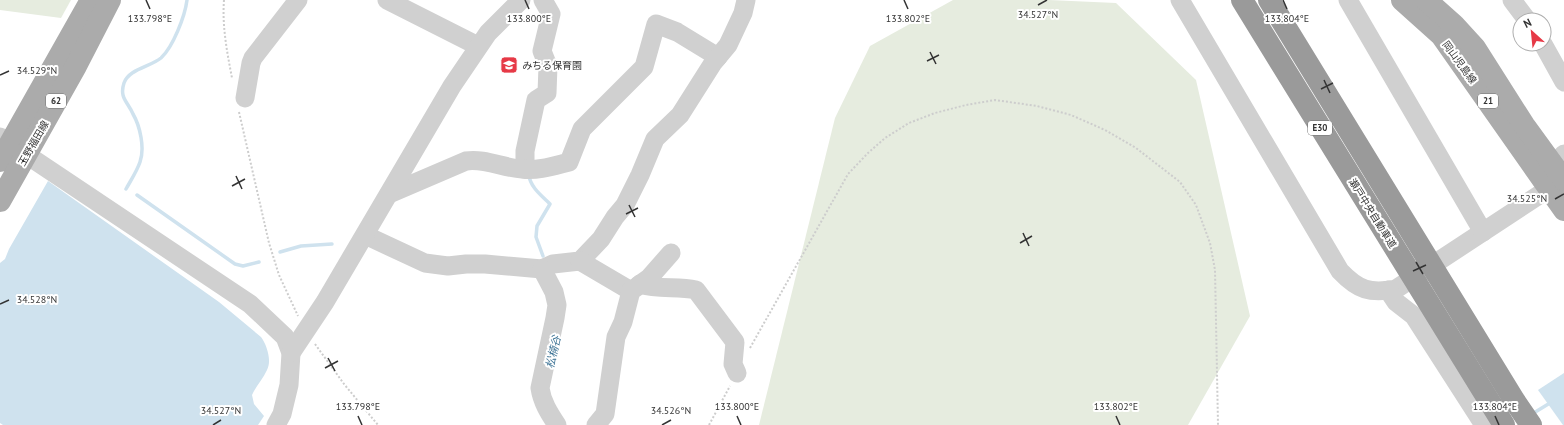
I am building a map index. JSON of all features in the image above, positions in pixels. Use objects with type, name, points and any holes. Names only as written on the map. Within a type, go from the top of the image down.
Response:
[{"type":"highway","name":"瀬戸中央自動車道","points":[[1242,0],[1504,425]]},
{"type":"highway","name":"E30","points":[[1269,0],[1514,400],[1531,425]]},
{"type":"main road","name":"玉野福田線","points":[[0,201],[9,149],[91,0]]},
{"type":"main road","name":"玉野福田線","points":[[9,149],[76,66],[110,0]]},
{"type":"main road","name":"岡山児島線","points":[[1402,0],[1441,35],[1555,173]]},
{"type":"main road","name":"岡山児島線","points":[[1426,0],[1454,25],[1475,48],[1555,173],[1564,210]]},
{"type":"street","points":[[241,102],[251,63],[298,0]]},
{"type":"street","points":[[387,0],[478,46]]},
{"type":"street","points":[[291,353],[306,332],[452,86],[478,46],[488,33],[521,0]]},
{"type":"street","points":[[525,169],[525,151],[536,100],[547,93],[548,66],[542,51],[551,14],[543,0]]},
{"type":"street","points":[[580,261],[601,239],[615,217],[625,205],[640,175],[655,139],[680,114],[718,57],[728,45],[743,13],[746,0]]},
{"type":"street","points":[[1180,0],[1340,271],[1350,282],[1361,289],[1379,292],[1396,289],[1483,232],[1555,173]]},
{"type":"street","points":[[1348,0],[1483,232]]},
{"type":"street","points":[[1512,0],[1521,12]]},
{"type":"street","points":[[389,194],[471,160],[525,169],[543,169],[569,162],[582,129],[644,68],[656,24],[677,32],[718,57]]},
{"type":"street","points":[[1547,52],[1564,82]]},
{"type":"street","points":[[9,149],[250,304],[285,337],[291,353],[289,386],[278,424]]},
{"type":"street","points":[[365,234],[425,263],[448,266],[485,264],[542,269],[553,264],[580,261],[635,287],[686,288],[696,290],[735,342],[733,364],[737,373]]},
{"type":"street","points":[[596,425],[605,414],[616,337],[623,322],[635,287],[649,278],[671,253]]},
{"type":"street","points":[[542,269],[554,292],[557,305],[540,388],[541,398],[557,425]]},
{"type":"street","points":[[1388,290],[1396,302],[1414,316],[1484,425]]},
{"type":"path","points":[[224,0],[223,14],[226,44],[233,83]]},
{"type":"path","points":[[709,425],[848,174],[885,138],[909,123],[935,113],[966,105],[995,100],[1037,106],[1071,115],[1105,130],[1136,148],[1180,182],[1196,205],[1210,242],[1215,270],[1218,425]]},
{"type":"path","points":[[241,102],[269,243],[279,275],[290,301],[306,332],[344,384],[378,425]]},
{"type":"shaded area","points":[[0,0],[71,0],[61,18],[0,10]]},
{"type":"shaded area","points":[[953,0],[1049,0],[1116,3],[1196,80],[1250,316],[1188,425],[759,425],[835,118],[870,46]]},
{"type":"water","points":[[48,181],[219,302],[261,337],[267,349],[269,362],[265,373],[252,395],[254,404],[264,416],[258,425],[3,425],[0,423],[0,263],[5,259],[9,249]]},
{"type":"water","points":[[1564,373],[1564,425],[1563,425],[1538,390]]},
{"type":"waterway","points":[[126,189],[139,165],[142,144],[136,119],[123,96],[124,83],[130,74],[161,58],[170,47],[178,31],[187,0]]},
{"type":"waterway","name":"松楠谷","points":[[529,175],[534,187],[550,204],[537,226],[536,237],[543,256]]},
{"type":"waterway","points":[[137,195],[235,264],[243,266],[259,262]]},
{"type":"waterway","points":[[280,252],[301,246],[332,244]]},
{"type":"waterway","points":[[1532,414],[1550,403]]},
{"type":"place","name":"みちる保育園","points":[[509,65]]}]
